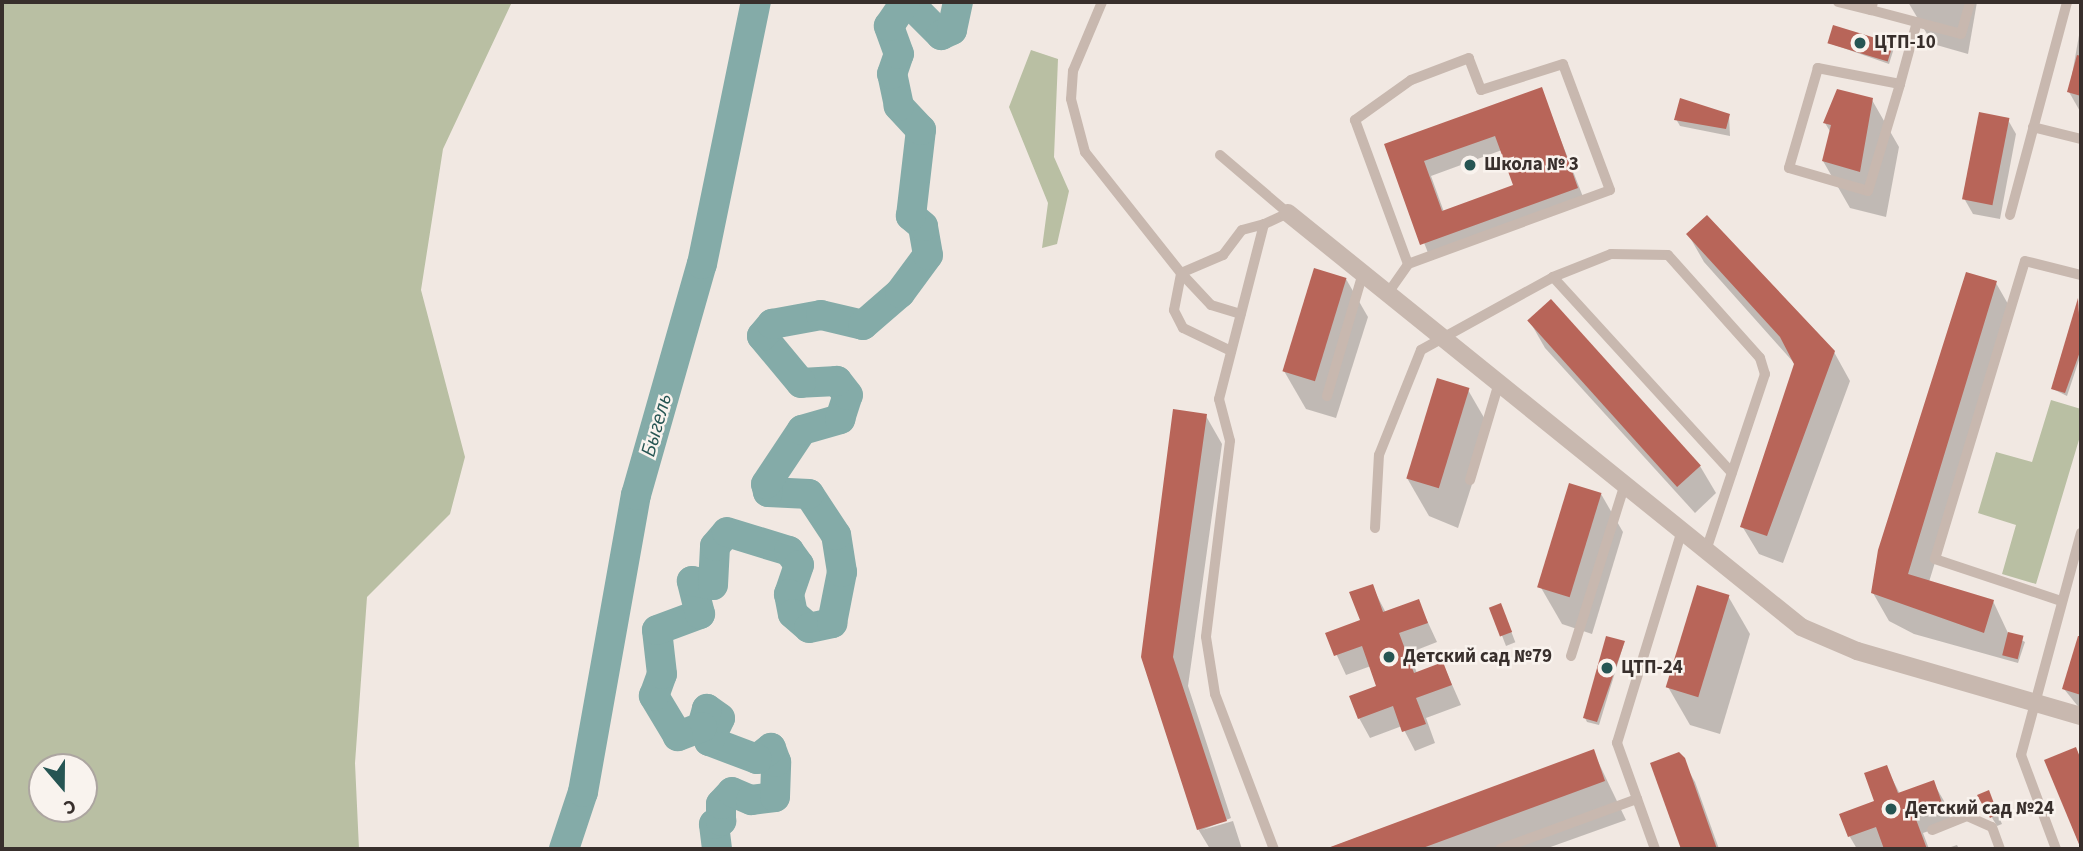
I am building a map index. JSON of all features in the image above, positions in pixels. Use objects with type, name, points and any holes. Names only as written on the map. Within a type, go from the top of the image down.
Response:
[{"type":"street","points":[[1288,213],[1801,627],[1857,651],[2081,716]]},
{"type":"lane","points":[[1102,2],[1073,71],[1076,130],[1085,152],[1181,274],[1211,305],[1241,314]]},
{"type":"lane","points":[[1838,2],[1872,6],[1961,34],[1970,2]]},
{"type":"lane","points":[[2010,215],[2067,2]]},
{"type":"lane","points":[[1900,84],[1818,68],[1789,168],[1868,191],[1900,84],[1917,22]]},
{"type":"lane","points":[[1388,293],[1408,264],[1610,190],[1563,64],[1481,90],[1469,58],[1411,80],[1355,120],[1408,264]]},
{"type":"lane","points":[[2033,127],[2081,139]]},
{"type":"lane","points":[[1181,274],[1223,255],[1242,230],[1288,213],[1220,155]]},
{"type":"lane","points":[[1264,224],[1219,399],[1230,441],[1206,637],[1215,694],[1275,849]]},
{"type":"lane","points":[[1376,528],[1379,454],[1388,420],[1421,350],[1553,277],[1611,254],[1668,255],[1760,358],[1765,374],[1706,550]]},
{"type":"lane","points":[[2061,601],[1935,559],[2025,261],[2081,275]]},
{"type":"lane","points":[[1327,396],[1363,273]]},
{"type":"lane","points":[[1181,274],[1174,310],[1183,328],[1231,351]]},
{"type":"lane","points":[[1553,277],[1732,473]]},
{"type":"lane","points":[[1470,480],[1499,383]]},
{"type":"lane","points":[[1571,656],[1625,484]]},
{"type":"lane","points":[[1655,849],[1618,744],[1682,530]]},
{"type":"lane","points":[[2056,849],[2021,755],[2031,701],[2081,533]]},
{"type":"lane","points":[[1503,849],[1637,799]]},
{"type":"lane","points":[[1931,830],[1967,816],[1992,827],[2000,849]]},
{"type":"green space","points":[[2,2],[512,2],[443,149],[421,290],[465,457],[450,514],[367,597],[355,763],[359,849],[2,849]]},
{"type":"green space","points":[[1031,50],[1058,59],[1054,157],[1069,191],[1057,244],[1042,248],[1048,203],[1009,107]]},
{"type":"green space","points":[[2051,400],[2081,409],[2081,433],[2036,584],[2002,574],[2016,525],[1978,513],[1996,452],[2032,462]]},
{"type":"building","name":"ЦТП-10","points":[[1833,25],[1893,43],[1888,62],[1827,43]]},
{"type":"building","points":[[2077,55],[2081,56],[2081,96],[2067,92]]},
{"type":"building","points":[[1542,87],[1578,188],[1420,245],[1384,144]],"holes":[[[1495,136],[1513,185],[1442,211],[1424,161]]]},
{"type":"building","points":[[1837,89],[1873,98],[1860,172],[1822,161],[1831,125],[1823,123]]},
{"type":"building","points":[[1680,98],[1730,114],[1726,129],[1674,120]]},
{"type":"building","points":[[1979,112],[2009,118],[1992,205],[1962,199]]},
{"type":"building","points":[[1707,215],[1835,351],[1767,536],[1740,527],[1794,364],[1780,337],[1686,234]]},
{"type":"building","points":[[1314,268],[1347,278],[1315,381],[1282,371]]},
{"type":"building","points":[[1966,272],[1997,281],[1908,574],[1994,600],[1984,633],[1871,593],[1878,550]]},
{"type":"building","points":[[2078,298],[2081,349],[2065,393],[2051,389]]},
{"type":"building","points":[[1551,299],[1701,465],[1677,487],[1527,320]]},
{"type":"building","points":[[1437,378],[1470,388],[1439,488],[1406,478]]},
{"type":"building","points":[[1173,409],[1207,414],[1173,657],[1227,821],[1197,830],[1141,657]]},
{"type":"building","points":[[1569,483],[1602,493],[1570,597],[1537,587]]},
{"type":"building","name":"Детский сад №79","points":[[1373,584],[1383,612],[1419,599],[1428,623],[1399,633],[1414,673],[1443,662],[1452,685],[1416,698],[1426,724],[1402,732],[1393,706],[1358,719],[1349,696],[1376,686],[1362,646],[1334,656],[1325,633],[1360,620],[1349,592]]},
{"type":"building","points":[[1697,585],[1730,595],[1698,697],[1666,687]]},
{"type":"building","points":[[1501,603],[1512,632],[1500,637],[1489,608]]},
{"type":"building","points":[[2008,632],[2024,636],[2018,659],[2002,655]]},
{"type":"building","name":"ЦТП-24","points":[[1606,636],[1625,641],[1597,722],[1583,718]]},
{"type":"building","points":[[2078,636],[2081,636],[2081,695],[2062,689]]},
{"type":"building","points":[[2076,747],[2081,760],[2081,849],[2044,760]]},
{"type":"building","points":[[1594,749],[1605,781],[1420,849],[1325,849]]},
{"type":"building","points":[[1679,752],[1685,758],[1717,849],[1681,849],[1650,763]]},
{"type":"building","name":"Детский сад №24","points":[[1887,765],[1898,793],[1934,780],[1942,803],[1914,814],[1927,849],[1884,849],[1876,827],[1848,837],[1839,814],[1874,801],[1864,773]]},
{"type":"building","points":[[1989,790],[1998,814],[1990,818],[1977,795]]},
{"type":"waterway","name":"Быгель","points":[[564,849],[583,792],[636,495],[702,264],[756,2]]},
{"type":"waterway","name":"Быгель","points":[[717,849],[714,824],[721,821],[721,804],[732,792],[751,800],[775,797],[776,762],[771,748],[757,759],[709,741],[720,718],[707,709],[702,727],[678,736],[654,696],[662,674],[657,630],[700,614],[692,581],[713,585],[715,546],[727,532],[789,551],[799,565],[789,594],[793,614],[809,628],[832,623],[842,572],[836,535],[809,494],[768,492],[766,484],[802,430],[840,419],[848,395],[837,381],[801,383],[762,336],[772,324],[821,315],[863,325],[900,293],[928,255],[923,226],[911,216],[921,130],[899,106],[892,74],[899,54],[889,26],[905,2]]},
{"type":"waterway","name":"Быгель","points":[[908,2],[941,35],[952,30],[958,2]]},
{"type":"place","name":"ЦТП-10","points":[[1860,43]]},
{"type":"place","name":"Школа № 3","points":[[1470,165]]},
{"type":"place","name":"Детский сад №79","points":[[1389,657]]},
{"type":"place","name":"ЦТП-24","points":[[1607,668]]},
{"type":"place","name":"Детский сад №24","points":[[1891,809]]}]
